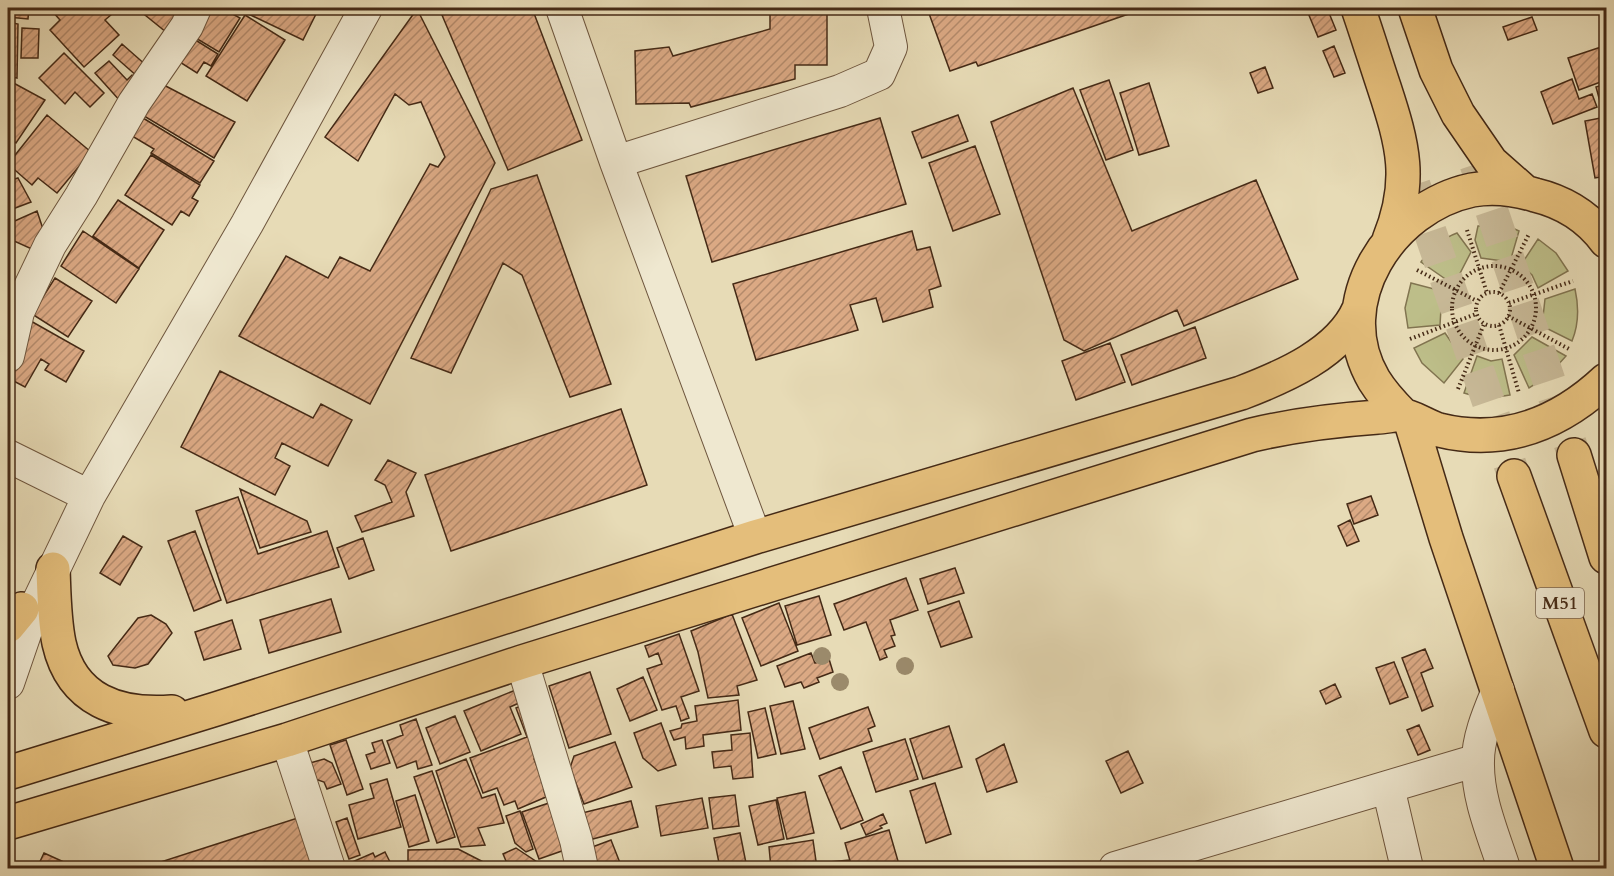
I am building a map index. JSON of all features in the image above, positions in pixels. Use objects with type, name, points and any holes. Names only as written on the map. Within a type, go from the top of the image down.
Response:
[{"type":"main road","points":[[1358,8],[1401,141],[1403,177],[1401,202],[1398,218],[1386,245]]},
{"type":"main road","points":[[1415,8],[1436,70],[1458,114],[1491,162],[1525,192]]},
{"type":"main road","points":[[8,773],[755,537],[1215,402],[1257,387],[1310,360],[1343,333],[1355,318],[1373,264],[1386,245],[1403,225],[1424,209],[1448,197],[1482,189],[1499,188],[1546,197],[1584,218],[1604,236]]},
{"type":"main road","points":[[1359,309],[1359,333],[1364,356],[1373,378],[1386,398],[1406,417],[1557,868]]},
{"type":"main road","points":[[8,823],[287,740],[522,662],[1252,435],[1332,420],[1406,417],[1439,429],[1469,435],[1510,432],[1530,428],[1559,417],[1586,400],[1606,380]]},
{"type":"main road","points":[[1574,455],[1606,557]]},
{"type":"main road","name":"M51","points":[[1514,476],[1606,730]]},
{"type":"main road","points":[[58,559],[59,643],[69,670],[83,688],[108,705],[127,711],[147,714],[216,709]]},
{"type":"street","points":[[8,356],[18,312],[50,245],[134,104],[187,26],[195,8]]},
{"type":"street","points":[[8,683],[30,619],[88,496],[247,224],[366,8]]},
{"type":"street","points":[[562,8],[616,162],[755,537]]},
{"type":"street","points":[[616,162],[840,91],[879,74],[891,47],[883,8]]},
{"type":"street","points":[[8,456],[88,496]]},
{"type":"street","points":[[12,622],[58,559]]},
{"type":"street","points":[[522,662],[576,840],[582,868]]},
{"type":"street","points":[[1497,690],[1486,719],[1478,760],[1481,794],[1504,868]]},
{"type":"street","points":[[287,740],[329,868]]},
{"type":"street","points":[[1115,868],[1478,760]]},
{"type":"street","points":[[1388,787],[1407,868]]},
{"type":"path","points":[[1467,230],[1487,293]]},
{"type":"path","points":[[1499,293],[1528,234]]},
{"type":"path","points":[[1488,266],[1502,266],[1511,269],[1526,280],[1534,294],[1536,312],[1531,329],[1520,342],[1506,349],[1493,351],[1476,346],[1467,342],[1458,332],[1452,304],[1456,290],[1463,279],[1479,269],[1488,266]]},
{"type":"path","points":[[1417,270],[1477,302]]},
{"type":"path","points":[[1509,303],[1573,281]]},
{"type":"path","points":[[1487,293],[1499,293],[1509,303],[1508,316],[1499,325],[1484,324],[1476,314],[1477,302],[1487,293]]},
{"type":"path","points":[[1410,339],[1476,314]]},
{"type":"path","points":[[1508,316],[1569,349]]},
{"type":"path","points":[[1458,389],[1484,324]]},
{"type":"path","points":[[1499,325],[1519,393]]},
{"type":"green space","points":[[1478,226],[1508,226],[1519,231],[1510,262],[1481,258],[1475,240]]},
{"type":"green space","points":[[1457,233],[1471,252],[1454,285],[1421,262],[1437,245]]},
{"type":"green space","points":[[1538,239],[1556,253],[1568,271],[1538,288],[1532,275],[1521,265]]},
{"type":"green space","points":[[1411,283],[1442,291],[1440,325],[1408,328],[1405,308]]},
{"type":"green space","points":[[1575,289],[1578,315],[1572,341],[1542,326],[1545,299]]},
{"type":"green space","points":[[1445,333],[1463,359],[1444,383],[1422,363],[1414,348]]},
{"type":"green space","points":[[1532,337],[1566,356],[1548,376],[1529,388],[1514,355]]},
{"type":"green space","points":[[1477,356],[1491,361],[1502,359],[1510,395],[1487,397],[1464,393]]},
{"type":"building","points":[[8,8],[29,8],[28,19],[8,17]]},
{"type":"building","points":[[58,8],[119,8],[105,20],[119,35],[84,67],[50,30],[60,20],[53,12]]},
{"type":"building","points":[[154,8],[170,8],[181,15],[166,32],[145,15]]},
{"type":"building","points":[[206,8],[222,8],[240,18],[219,52],[189,34]]},
{"type":"building","points":[[236,8],[319,8],[303,40]]},
{"type":"building","points":[[439,8],[532,8],[582,140],[508,170]]},
{"type":"building","points":[[827,8],[827,65],[795,65],[795,79],[691,107],[689,103],[636,104],[635,51],[669,47],[673,56],[770,29],[770,10]]},
{"type":"building","points":[[927,8],[1146,8],[978,66],[976,62],[950,71]]},
{"type":"building","points":[[1306,8],[1327,8],[1336,30],[1318,37]]},
{"type":"building","points":[[417,9],[495,163],[370,404],[239,336],[286,256],[328,278],[340,257],[370,271],[430,164],[438,167],[445,157],[421,102],[409,105],[395,94],[358,161],[325,137]]},
{"type":"building","points":[[245,15],[285,40],[247,101],[206,76]]},
{"type":"building","points":[[1532,17],[1537,30],[1508,40],[1503,27]]},
{"type":"building","points":[[8,22],[18,24],[17,78],[8,76]]},
{"type":"building","points":[[22,28],[39,29],[38,58],[21,58]]},
{"type":"building","points":[[189,36],[218,54],[211,66],[204,62],[197,73],[175,59]]},
{"type":"building","points":[[122,44],[147,66],[138,77],[113,55]]},
{"type":"building","points":[[1334,46],[1345,73],[1334,77],[1323,51]]},
{"type":"building","points":[[1604,46],[1606,80],[1579,90],[1568,58]]},
{"type":"building","points":[[64,53],[104,93],[90,107],[75,92],[65,104],[39,78]]},
{"type":"building","points":[[109,61],[127,80],[132,75],[140,85],[121,102],[95,73]]},
{"type":"building","points":[[1265,67],[1273,88],[1258,93],[1250,73]]},
{"type":"building","points":[[1572,79],[1579,99],[1592,94],[1597,107],[1553,124],[1541,92]]},
{"type":"building","points":[[8,80],[45,100],[16,143],[8,137]]},
{"type":"building","points":[[1109,80],[1133,150],[1106,160],[1080,90]]},
{"type":"building","points":[[158,82],[235,122],[214,158],[139,113]]},
{"type":"building","points":[[1149,83],[1169,146],[1139,155],[1120,93]]},
{"type":"building","points":[[1606,84],[1606,107],[1602,109],[1596,87]]},
{"type":"building","points":[[1073,88],[1132,231],[1256,180],[1298,279],[1184,326],[1177,310],[1084,351],[1064,340],[991,122]]},
{"type":"building","points":[[47,115],[91,152],[57,193],[38,178],[32,185],[8,164]]},
{"type":"building","points":[[138,115],[214,161],[200,183],[151,153],[154,149],[127,133]]},
{"type":"building","points":[[958,115],[968,141],[922,158],[912,132]]},
{"type":"building","points":[[1606,117],[1606,176],[1595,178],[1585,121]]},
{"type":"building","points":[[880,118],[906,204],[712,262],[686,176]]},
{"type":"building","points":[[975,146],[1000,214],[953,231],[929,163]]},
{"type":"building","points":[[151,155],[200,185],[192,198],[198,201],[189,216],[181,211],[172,225],[125,195]]},
{"type":"building","points":[[537,175],[611,384],[570,397],[522,275],[503,263],[451,373],[411,358],[491,189]]},
{"type":"building","points":[[18,178],[31,202],[10,210],[14,219],[8,221],[8,181]]},
{"type":"building","points":[[118,200],[164,230],[139,268],[93,236]]},
{"type":"building","points":[[37,211],[43,229],[34,250],[14,241],[8,224]]},
{"type":"building","points":[[83,231],[139,269],[116,303],[61,266]]},
{"type":"building","points":[[912,231],[917,250],[930,247],[941,286],[929,290],[933,307],[883,322],[876,298],[850,305],[858,330],[756,360],[733,284]]},
{"type":"building","points":[[55,278],[92,301],[68,337],[32,314]]},
{"type":"building","points":[[29,320],[84,351],[66,382],[45,370],[49,364],[41,359],[25,387],[8,378],[26,342]]},
{"type":"building","points":[[1195,327],[1206,358],[1132,385],[1121,355]]},
{"type":"building","points":[[1110,343],[1125,382],[1076,400],[1062,361]]},
{"type":"building","points":[[220,371],[313,418],[321,404],[352,420],[328,466],[282,443],[275,458],[290,466],[275,495],[181,447]]},
{"type":"building","points":[[621,409],[647,485],[451,551],[425,475]]},
{"type":"building","points":[[388,460],[416,473],[406,492],[414,516],[362,532],[355,516],[392,502],[385,485],[375,480]]},
{"type":"building","points":[[240,489],[307,521],[311,532],[260,548]]},
{"type":"building","points":[[1371,496],[1378,515],[1354,524],[1347,504]]},
{"type":"building","points":[[238,497],[258,554],[327,531],[339,567],[227,603],[196,511]]},
{"type":"building","points":[[1350,520],[1359,541],[1347,546],[1338,526]]},
{"type":"building","points":[[195,531],[221,600],[194,611],[168,541]]},
{"type":"building","points":[[123,536],[142,547],[120,585],[100,573]]},
{"type":"building","points":[[363,538],[374,570],[349,579],[337,548]]},
{"type":"building","points":[[955,568],[964,593],[928,604],[920,579]]},
{"type":"building","points":[[906,578],[918,610],[890,620],[895,635],[891,636],[895,646],[884,650],[887,657],[880,660],[866,622],[844,630],[834,604]]},
{"type":"building","points":[[819,596],[831,635],[797,645],[785,606]]},
{"type":"building","points":[[331,599],[341,632],[269,653],[260,620]]},
{"type":"building","points":[[959,601],[972,637],[941,647],[928,612]]},
{"type":"building","points":[[779,603],[798,651],[761,666],[742,618]]},
{"type":"building","points":[[732,614],[757,680],[737,686],[739,695],[708,698],[691,631]]},
{"type":"building","points":[[151,615],[166,624],[172,633],[148,664],[135,668],[113,665],[108,656],[138,618]]},
{"type":"building","points":[[232,620],[241,649],[204,660],[195,632]]},
{"type":"building","points":[[679,634],[699,691],[681,697],[689,718],[681,721],[676,706],[662,710],[647,669],[662,664],[658,653],[649,657],[645,646]]},
{"type":"building","points":[[1425,649],[1433,668],[1421,673],[1433,706],[1422,711],[1402,658]]},
{"type":"building","points":[[811,653],[815,663],[829,659],[833,672],[817,678],[819,682],[804,688],[801,682],[785,687],[777,666]]},
{"type":"building","points":[[1394,662],[1408,697],[1390,704],[1376,668]]},
{"type":"building","points":[[590,672],[611,734],[569,748],[549,686]]},
{"type":"building","points":[[643,677],[657,710],[630,721],[617,689]]},
{"type":"building","points":[[1335,684],[1341,697],[1326,704],[1320,691]]},
{"type":"building","points":[[523,687],[528,699],[510,707],[521,734],[481,751],[464,711]]},
{"type":"building","points":[[738,700],[741,730],[703,735],[704,746],[686,749],[685,737],[674,740],[670,731],[681,728],[682,724],[697,721],[695,706]]},
{"type":"building","points":[[793,701],[805,749],[781,754],[770,706]]},
{"type":"building","points":[[529,703],[548,753],[534,759],[540,774],[558,785],[544,791],[546,797],[518,809],[515,801],[504,805],[497,788],[483,793],[470,758],[527,737],[516,708]]},
{"type":"building","points":[[868,707],[875,726],[868,729],[872,741],[820,759],[809,728]]},
{"type":"building","points":[[765,708],[776,754],[758,758],[748,712]]},
{"type":"building","points":[[455,716],[470,752],[440,764],[426,728]]},
{"type":"building","points":[[416,719],[432,765],[418,769],[416,761],[397,768],[387,741],[403,735],[400,725]]},
{"type":"building","points":[[661,723],[676,765],[658,771],[643,758],[634,733]]},
{"type":"building","points":[[1419,725],[1430,750],[1418,755],[1407,730]]},
{"type":"building","points":[[949,726],[962,767],[923,779],[910,739]]},
{"type":"building","points":[[750,733],[753,777],[733,779],[731,766],[714,768],[712,752],[732,750],[731,735]]},
{"type":"building","points":[[905,739],[918,779],[876,792],[863,752]]},
{"type":"building","points":[[346,740],[363,789],[347,795],[330,745]]},
{"type":"building","points":[[382,740],[390,763],[371,769],[366,755],[375,752],[372,743]]},
{"type":"building","points":[[615,742],[632,787],[584,804],[570,768],[574,756]]},
{"type":"building","points":[[1004,744],[1017,782],[987,792],[976,759]]},
{"type":"building","points":[[1128,751],[1143,783],[1121,793],[1106,761]]},
{"type":"building","points":[[324,759],[332,763],[341,784],[327,789],[324,782],[315,779],[310,763]]},
{"type":"building","points":[[466,759],[482,798],[495,794],[504,823],[478,828],[485,845],[461,847],[436,771]]},
{"type":"building","points":[[841,767],[863,820],[841,829],[819,776]]},
{"type":"building","points":[[432,771],[455,837],[437,843],[414,777]]},
{"type":"building","points":[[387,779],[401,827],[358,839],[349,805],[374,798],[370,784]]},
{"type":"building","points":[[935,783],[951,834],[926,843],[910,791]]},
{"type":"building","points":[[805,792],[814,833],[787,839],[777,798]]},
{"type":"building","points":[[415,795],[429,841],[409,847],[396,801]]},
{"type":"building","points":[[735,795],[739,826],[713,829],[709,798]]},
{"type":"building","points":[[702,798],[708,828],[661,836],[656,806]]},
{"type":"building","points":[[776,800],[784,839],[758,845],[749,806]]},
{"type":"building","points":[[631,801],[638,827],[589,840],[582,813]]},
{"type":"building","points":[[549,803],[576,846],[539,859],[522,812]]},
{"type":"building","points":[[520,811],[533,849],[526,852],[515,843],[506,816]]},
{"type":"building","points":[[883,814],[887,823],[880,826],[882,828],[866,835],[861,824]]},
{"type":"building","points":[[304,816],[313,868],[145,867]]},
{"type":"building","points":[[347,818],[360,855],[349,859],[336,822]]},
{"type":"building","points":[[889,830],[900,868],[852,868],[845,843]]},
{"type":"building","points":[[740,833],[747,868],[720,868],[714,838]]},
{"type":"building","points":[[611,840],[622,868],[594,868],[587,849]]},
{"type":"building","points":[[813,840],[817,868],[771,868],[769,847]]},
{"type":"building","points":[[516,848],[543,868],[509,868],[503,854]]},
{"type":"building","points":[[458,849],[495,868],[408,868],[408,850]]},
{"type":"building","points":[[385,852],[391,864],[380,868],[347,868],[345,865],[373,853],[375,857]]},
{"type":"building","points":[[44,853],[77,868],[37,868]]},
{"type":"building","points":[[849,860],[849,868],[831,868],[830,862]]},
{"type":"building","points":[[676,863],[678,868],[662,868]]},
{"type":"building","points":[[952,863],[954,868],[938,868]]},
{"type":"tunnel","points":[[1476,164],[1574,455]]},
{"type":"tunnel","points":[[1414,185],[1514,476]]}]
